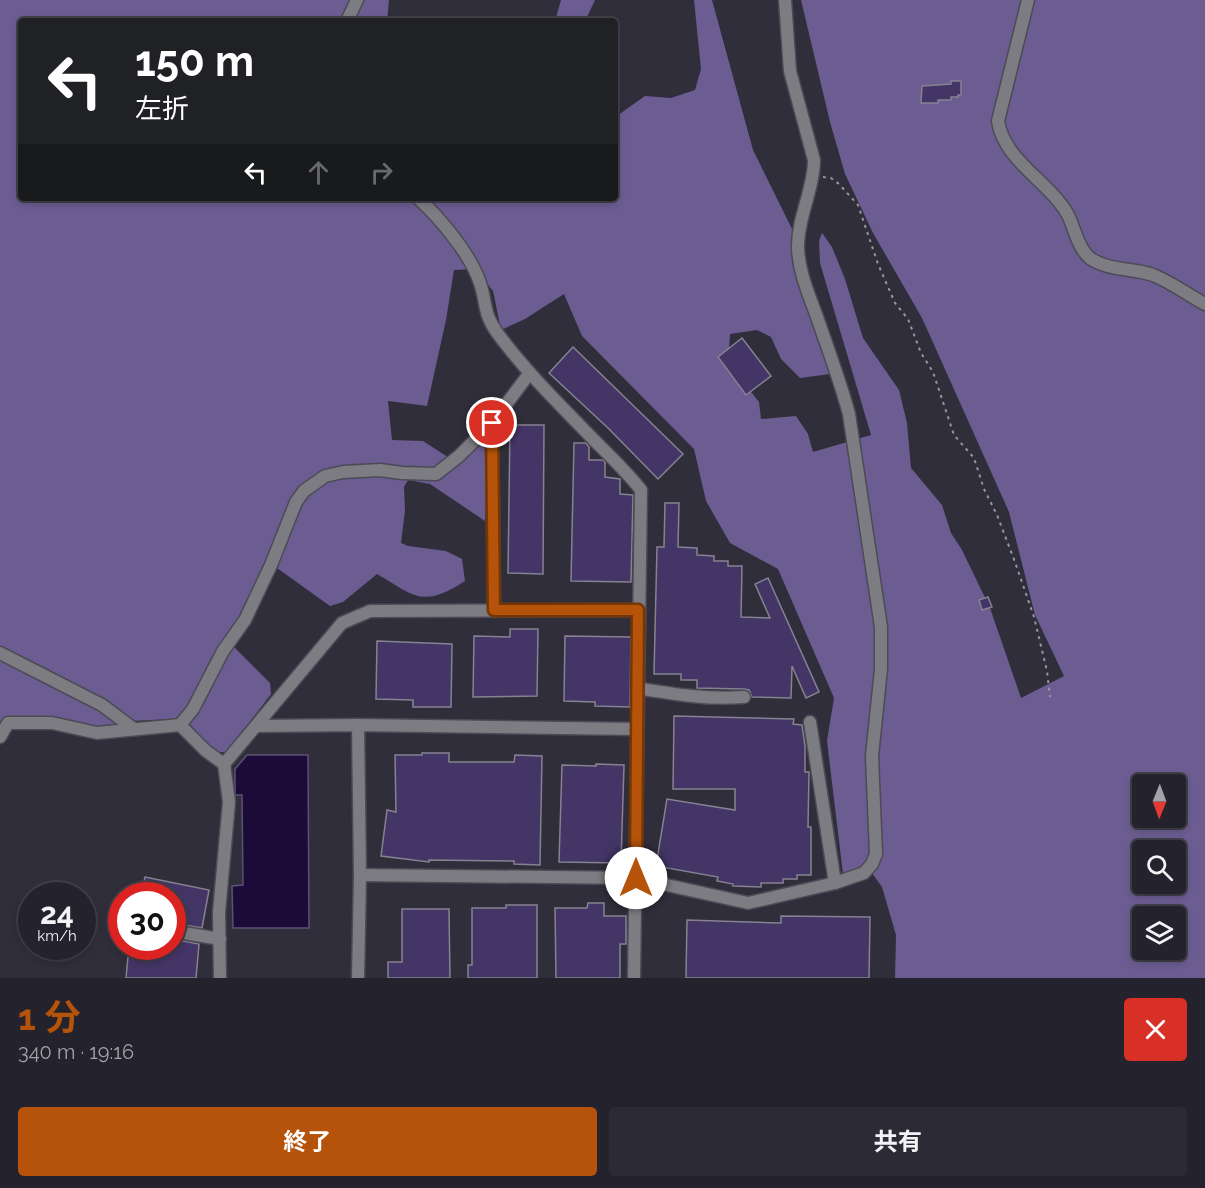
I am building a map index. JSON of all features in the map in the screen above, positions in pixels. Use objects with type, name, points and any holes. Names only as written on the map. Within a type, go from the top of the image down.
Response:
[{"type":"street","points":[[348,18],[357,0]]},
{"type":"street","points":[[360,875],[636,878],[748,903],[835,883],[864,873],[872,864],[876,854],[872,756],[881,669],[881,627],[849,414],[803,279],[798,248],[801,220],[814,175],[814,160],[798,108],[790,71],[785,0]]},
{"type":"street","points":[[1028,0],[998,121],[999,132],[1008,147],[1033,177],[1063,208],[1084,253],[1104,265],[1152,275],[1205,304]]},
{"type":"street","points":[[421,201],[446,225],[480,283],[484,307],[489,319],[529,374],[641,490],[634,978]]},
{"type":"street","points":[[0,736],[8,723],[52,723],[97,733],[180,725],[193,709],[223,651],[245,620],[271,565],[296,502],[304,491],[325,476],[343,472],[436,474],[459,456],[492,423],[529,374]]},
{"type":"street","points":[[492,423],[494,610]]},
{"type":"street","points":[[224,764],[342,623],[370,611],[638,610]]},
{"type":"street","points":[[0,653],[102,705],[134,729]]},
{"type":"street","points":[[637,688],[695,697],[720,699],[744,697]]},
{"type":"street","points":[[278,701],[289,726]]},
{"type":"street","points":[[810,722],[835,883]]},
{"type":"street","points":[[180,725],[206,751],[224,764],[229,802],[219,912],[220,978]]},
{"type":"street","points":[[358,725],[360,875],[358,978]]},
{"type":"street","points":[[257,726],[636,729]]},
{"type":"street","points":[[186,933],[219,939]]},
{"type":"path","points":[[814,175],[831,178],[858,205],[878,264],[895,303],[908,319],[921,353],[933,372],[954,435],[974,458],[1034,617],[1047,670],[1050,697]]},
{"type":"shaded area","points":[[0,0],[389,0],[387,18],[18,18],[18,201],[618,201],[618,117],[645,96],[671,98],[695,90],[701,69],[694,0],[712,0],[753,150],[796,237],[805,271],[840,366],[830,374],[800,378],[781,359],[771,337],[757,330],[730,334],[729,352],[737,374],[759,402],[761,419],[796,416],[808,434],[813,452],[871,435],[820,263],[819,241],[822,233],[832,247],[845,279],[863,338],[899,390],[907,423],[911,468],[942,505],[951,533],[962,550],[990,608],[1021,698],[1064,676],[1035,615],[1009,512],[922,318],[873,233],[845,174],[801,0],[1205,0],[1205,978],[895,978],[896,935],[882,887],[867,866],[843,874],[827,741],[834,698],[778,569],[730,543],[706,501],[694,449],[582,336],[564,294],[525,319],[501,330],[493,291],[476,269],[454,270],[446,320],[427,406],[388,401],[392,440],[423,441],[457,463],[488,432],[485,521],[430,484],[408,480],[404,487],[405,511],[401,543],[446,551],[462,559],[465,581],[439,595],[429,597],[401,589],[377,574],[343,602],[330,606],[270,563],[248,607],[227,640],[270,683],[271,694],[227,752],[214,752],[188,722],[173,719],[130,721],[98,727],[0,727]]},
{"type":"shaded area","points":[[561,0],[595,0],[586,18],[556,18]]},
{"type":"shaded area","points":[[247,755],[308,755],[309,928],[233,928],[232,886],[243,885],[242,795],[235,795],[235,769]]},
{"type":"building","points":[[951,81],[961,81],[961,95],[951,97],[951,100],[938,100],[938,103],[921,103],[922,86],[951,84]]},
{"type":"building","points":[[742,338],[771,376],[746,395],[718,357]]},
{"type":"building","points":[[573,347],[683,454],[658,479],[549,373]]},
{"type":"building","points":[[510,425],[544,425],[543,574],[508,573]]},
{"type":"building","points":[[574,443],[586,443],[589,447],[589,460],[603,460],[605,477],[620,479],[620,494],[633,495],[631,582],[571,581]]},
{"type":"building","points":[[665,503],[679,503],[678,547],[697,548],[697,555],[714,556],[714,561],[728,561],[728,566],[742,566],[741,617],[770,618],[755,584],[768,578],[819,692],[806,698],[792,666],[791,698],[752,697],[749,690],[744,689],[697,688],[697,680],[681,680],[681,674],[654,674],[657,547],[664,547]]},
{"type":"building","points":[[988,597],[992,607],[982,610],[979,600]]},
{"type":"building","points":[[510,629],[538,629],[537,696],[473,697],[474,636],[510,637]]},
{"type":"building","points":[[565,636],[631,637],[630,707],[595,706],[595,702],[564,701]]},
{"type":"building","points":[[377,641],[452,644],[451,707],[413,707],[413,700],[376,699]]},
{"type":"building","points":[[674,716],[794,719],[793,724],[802,725],[805,772],[809,772],[808,827],[811,827],[811,875],[797,875],[797,879],[783,879],[783,883],[761,883],[761,887],[733,886],[733,884],[717,881],[718,877],[656,866],[667,799],[735,810],[735,789],[673,789]]},
{"type":"building","points":[[422,753],[449,753],[449,762],[514,762],[515,755],[542,756],[540,865],[514,864],[514,861],[429,860],[429,862],[381,856],[387,810],[396,812],[395,755],[422,755]]},
{"type":"building","points":[[596,764],[624,765],[621,863],[559,862],[562,765],[596,766]]},
{"type":"building","points":[[145,877],[170,882],[144,882]]},
{"type":"building","points":[[186,885],[209,890],[202,928],[186,925]]},
{"type":"building","points":[[588,903],[604,903],[604,916],[626,916],[626,944],[620,944],[620,978],[556,978],[555,908],[587,908]]},
{"type":"building","points":[[506,905],[537,905],[537,978],[468,978],[468,965],[472,965],[472,908],[506,908]]},
{"type":"building","points":[[402,909],[449,909],[450,978],[388,978],[388,962],[402,962]]},
{"type":"building","points":[[781,916],[870,917],[869,978],[686,978],[687,920],[781,923]]},
{"type":"building","points":[[186,942],[199,944],[196,978],[126,978],[128,960],[186,960]]},
{"type":"route","points":[[492,423],[494,610],[638,610],[636,878]]}]
